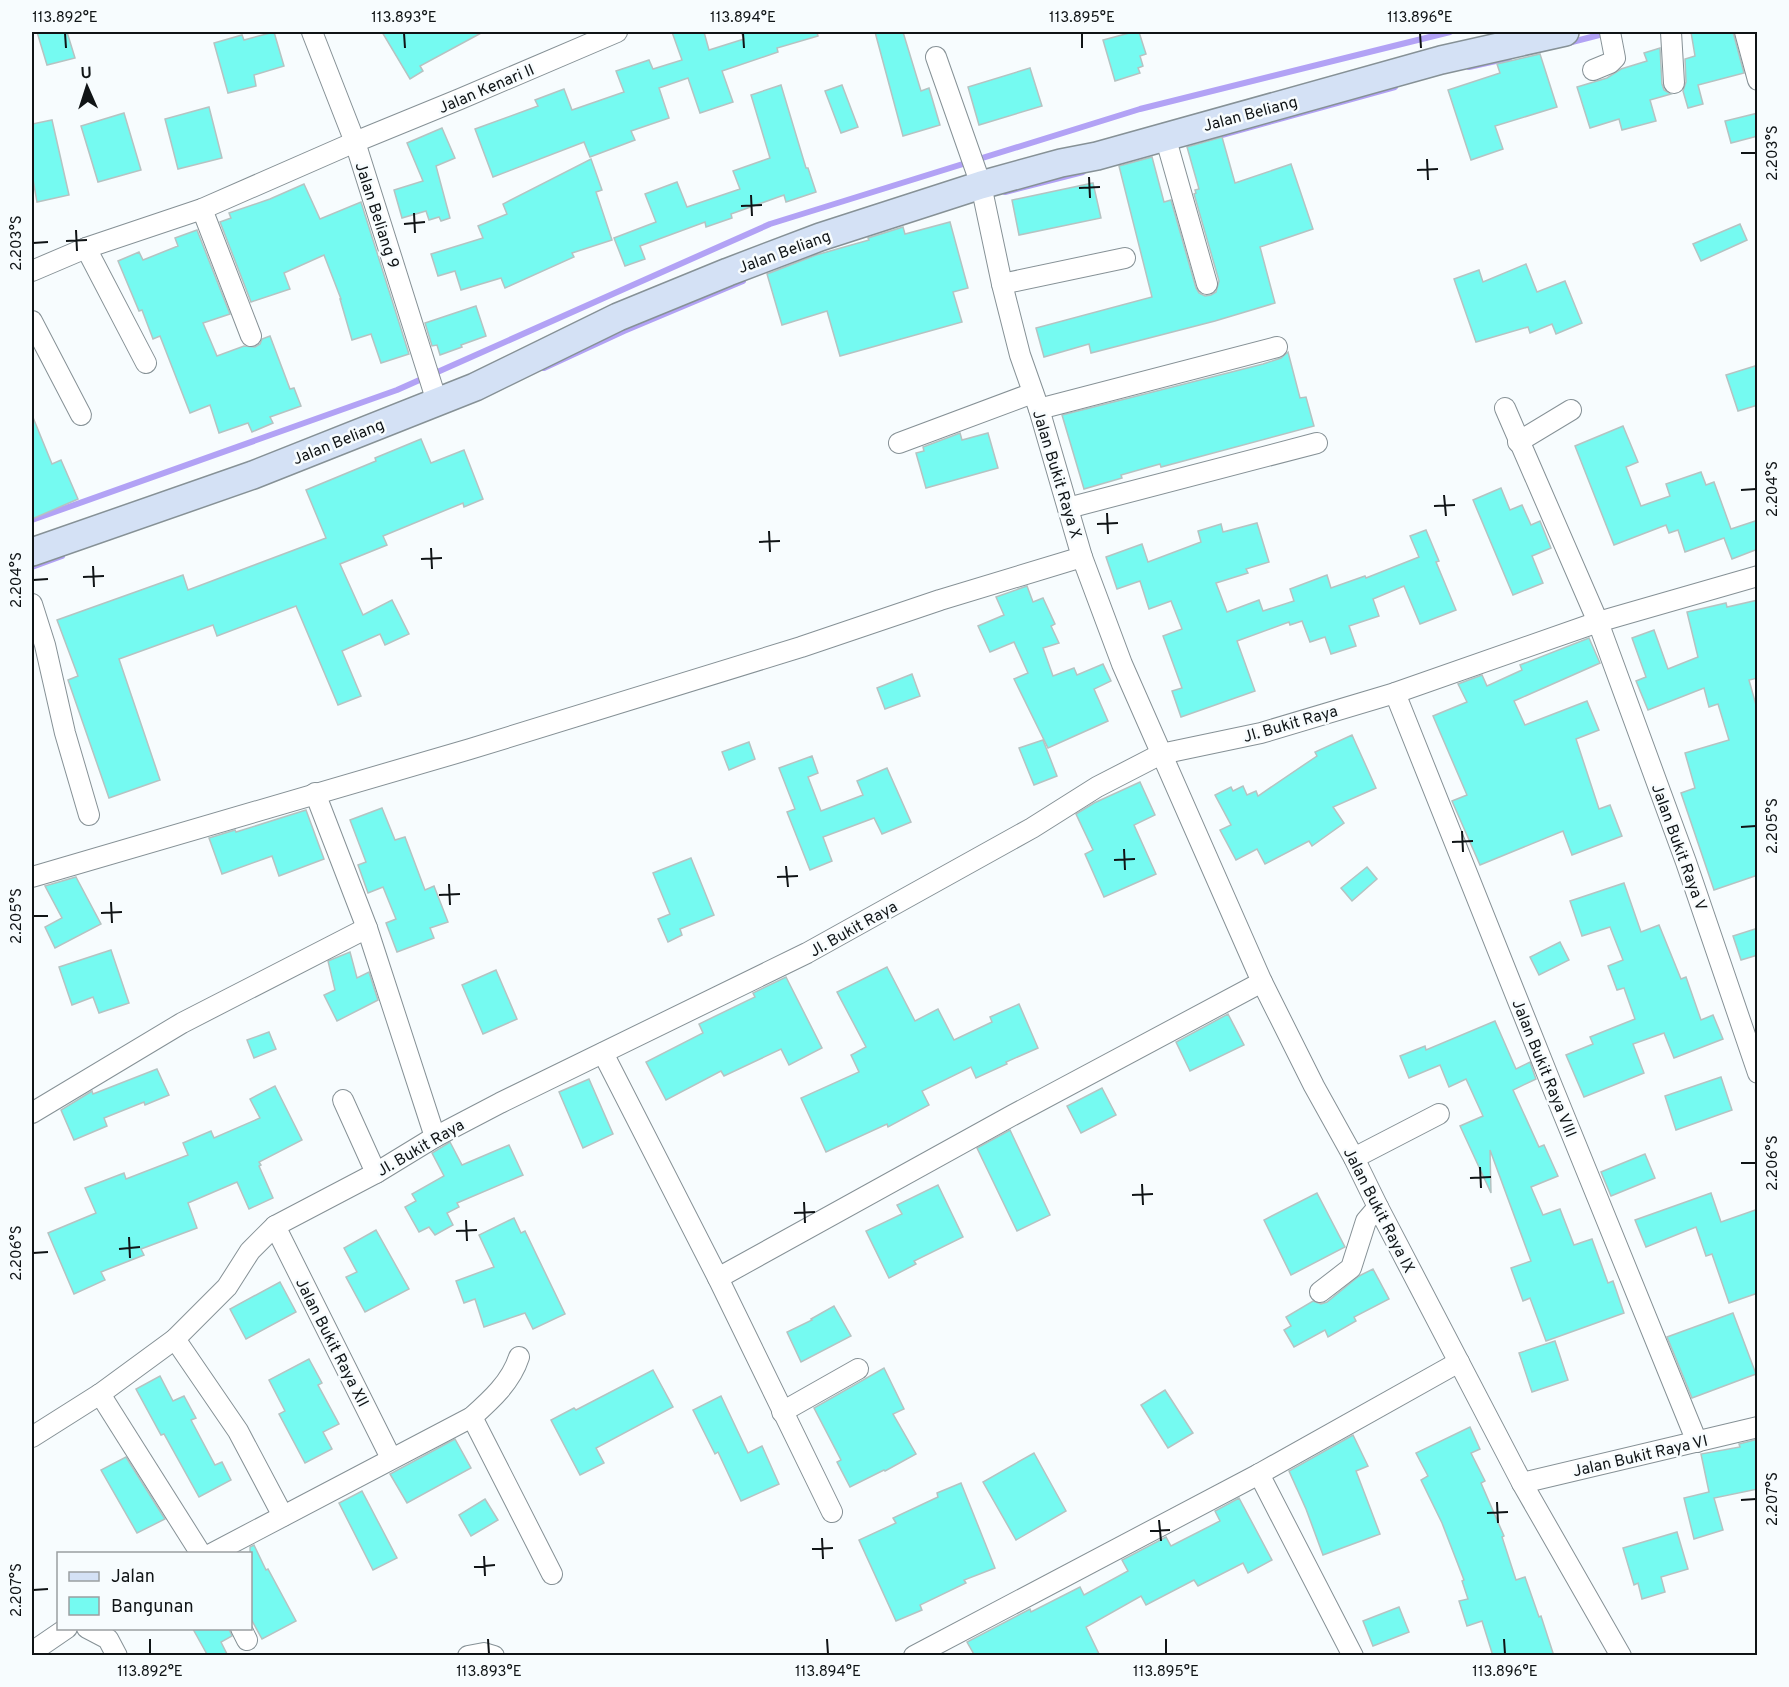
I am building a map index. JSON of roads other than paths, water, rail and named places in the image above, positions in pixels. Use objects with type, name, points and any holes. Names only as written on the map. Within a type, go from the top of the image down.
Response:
[{"type":"street","name":"Jalan Beliang 9","points":[[312,32],[355,142],[437,402]]},
{"type":"street","name":"Jalan Kenari II","points":[[32,271],[86,248],[202,209],[617,32]]},
{"type":"street","name":"Jalan Beliang","points":[[32,552],[253,475],[475,387],[618,317],[820,237],[981,184],[1097,156],[1441,60],[1565,32]]},
{"type":"street","points":[[1593,70],[1610,63],[1615,58],[1610,32]]},
{"type":"street","points":[[1671,32],[1674,83]]},
{"type":"street","points":[[1745,32],[1758,80]]},
{"type":"street","name":"Jalan Bukit Raya X","points":[[936,57],[981,184],[1020,355],[1082,557],[1122,664],[1161,754]]},
{"type":"street","points":[[1165,136],[1208,284]]},
{"type":"street","points":[[202,209],[251,336]]},
{"type":"street","points":[[86,248],[146,363]]},
{"type":"street","points":[[1002,284],[1125,258]]},
{"type":"street","points":[[32,321],[81,415]]},
{"type":"street","points":[[899,443],[1036,401],[1277,348]]},
{"type":"street","name":"Jalan Bukit Raya V","points":[[1504,408],[1598,622],[1686,862],[1758,1073]]},
{"type":"street","points":[[1518,442],[1571,410]]},
{"type":"street","points":[[1068,508],[1317,443]]},
{"type":"street","points":[[32,877],[470,749],[789,651],[940,600],[1082,557]]},
{"type":"street","name":"Jl. Bukit Raya","points":[[32,1437],[100,1394],[175,1339],[227,1287],[250,1251],[275,1226],[376,1173],[435,1137],[500,1103],[807,953],[1032,828],[1097,787],[1161,754],[1261,733],[1395,693],[1598,622],[1758,576]]},
{"type":"street","points":[[32,604],[45,645],[65,733],[89,815]]},
{"type":"street","name":"Jalan Bukit Raya VIII","points":[[1395,693],[1697,1442]]},
{"type":"street","name":"Jalan Bukit Raya IX","points":[[1161,754],[1262,982],[1314,1086],[1354,1158],[1522,1483],[1621,1656]]},
{"type":"street","points":[[315,793],[367,928],[435,1137]]},
{"type":"street","points":[[32,1113],[182,1023],[367,928]]},
{"type":"street","points":[[718,1278],[1003,1120],[1262,982]]},
{"type":"street","points":[[603,1053],[718,1278],[832,1512]]},
{"type":"street","points":[[343,1100],[376,1173]]},
{"type":"street","points":[[1354,1158],[1438,1114]]},
{"type":"street","points":[[1320,1292],[1351,1268],[1366,1221],[1378,1207]]},
{"type":"street","name":"Jalan Bukit Raya XII","points":[[275,1226],[392,1458]]},
{"type":"street","points":[[175,1339],[238,1431],[283,1516]]},
{"type":"street","points":[[215,1552],[472,1417],[496,1395],[516,1367],[519,1357]]},
{"type":"street","points":[[914,1656],[1259,1474],[1459,1362]]},
{"type":"street","points":[[782,1412],[858,1369]]},
{"type":"street","points":[[100,1394],[200,1552]]},
{"type":"street","points":[[472,1417],[552,1574]]},
{"type":"street","name":"Jalan Bukit Raya VI","points":[[1522,1483],[1758,1427]]},
{"type":"street","points":[[1259,1474],[1353,1656]]},
{"type":"street","points":[[32,1652],[65,1630]]},
{"type":"street","points":[[89,1630],[108,1639],[117,1656]]},
{"type":"street","points":[[468,1656],[484,1653],[494,1656]]},
{"type":"waterway","points":[[32,520],[397,390],[770,224],[1140,109],[1450,32]]},
{"type":"waterway","points":[[1568,43],[1607,33]]},
{"type":"waterway","points":[[1469,67],[1509,58]]},
{"type":"waterway","points":[[1211,138],[1395,87]]},
{"type":"waterway","points":[[1005,192],[1083,172]]},
{"type":"waterway","points":[[544,368],[624,331],[743,281]]},
{"type":"waterway","points":[[32,567],[62,556]]}]
